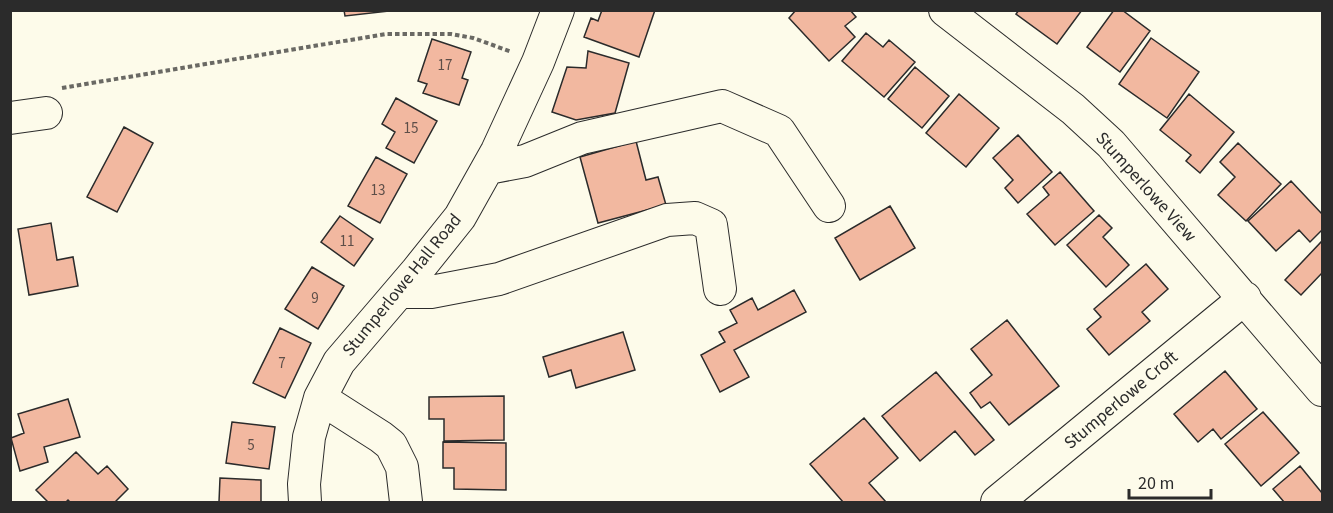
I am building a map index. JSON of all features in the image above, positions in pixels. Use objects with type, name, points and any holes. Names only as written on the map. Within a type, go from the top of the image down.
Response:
[{"type":"street","name":"Stumperlowe Hall Road","points":[[304,502],[309,437],[320,398],[339,362],[400,292],[460,217],[497,151],[538,62],[558,10]]},
{"type":"street","name":"Stumperlowe View","points":[[945,10],[1072,110],[1111,144],[1323,390]]},
{"type":"street","points":[[488,168],[525,161],[582,138],[722,106],[779,131],[829,206]]},
{"type":"street","points":[[10,118],[46,113]]},
{"type":"street","points":[[400,292],[431,291],[499,279],[667,220],[695,218],[711,225],[720,289]]},
{"type":"street","name":"Stumperlowe Croft","points":[[997,502],[1245,298]]},
{"type":"street","points":[[320,398],[391,445],[402,466],[406,502]]},
{"type":"path","points":[[46,113],[50,90],[386,34],[451,34],[473,38],[538,62]]},
{"type":"building","points":[[344,10],[398,10],[345,16]]},
{"type":"building","points":[[602,10],[655,10],[639,57],[584,37],[591,18],[598,21]]},
{"type":"building","points":[[796,10],[850,10],[856,17],[845,26],[855,37],[829,61],[789,18]]},
{"type":"building","points":[[1019,10],[1082,10],[1057,44],[1016,14]]},
{"type":"building","points":[[1114,10],[1122,10],[1150,31],[1120,72],[1087,47]]},
{"type":"building","points":[[866,33],[883,47],[889,40],[915,62],[884,97],[842,61]]},
{"type":"building","points":[[1151,38],[1199,72],[1167,118],[1119,84]]},
{"type":"building","points":[[432,39],[471,52],[462,78],[468,80],[459,105],[423,93],[427,84],[418,81]]},
{"type":"building","points":[[588,51],[629,63],[615,113],[576,120],[552,112],[567,67],[586,68]]},
{"type":"building","points":[[915,67],[949,96],[922,128],[888,99]]},
{"type":"building","points":[[959,94],[999,128],[966,167],[926,133]]},
{"type":"building","points":[[1189,94],[1234,132],[1200,173],[1186,161],[1191,155],[1160,130]]},
{"type":"building","points":[[396,98],[437,121],[414,163],[386,148],[395,132],[382,124]]},
{"type":"building","points":[[124,127],[153,143],[117,212],[87,197]]},
{"type":"building","points":[[1018,135],[1052,172],[1018,203],[1005,188],[1013,180],[993,158]]},
{"type":"building","points":[[636,141],[646,180],[658,177],[666,205],[598,223],[580,157]]},
{"type":"building","points":[[1238,143],[1281,184],[1246,221],[1218,195],[1235,177],[1220,162]]},
{"type":"building","points":[[376,157],[407,174],[380,223],[348,206]]},
{"type":"building","points":[[1060,172],[1094,211],[1055,245],[1027,214],[1049,195],[1043,187]]},
{"type":"building","points":[[1291,181],[1322,214],[1322,230],[1310,242],[1299,230],[1276,251],[1248,221]]},
{"type":"building","points":[[890,206],[915,248],[860,280],[835,238]]},
{"type":"building","points":[[1099,215],[1112,228],[1103,237],[1129,265],[1106,287],[1067,245]]},
{"type":"building","points":[[340,216],[373,239],[354,266],[321,242]]},
{"type":"building","points":[[51,223],[57,260],[73,257],[78,286],[29,295],[18,229]]},
{"type":"building","points":[[1322,241],[1322,273],[1301,295],[1285,280]]},
{"type":"building","points":[[1146,264],[1168,289],[1142,312],[1150,321],[1109,355],[1087,329],[1101,317],[1094,309]]},
{"type":"building","points":[[312,267],[344,286],[318,329],[285,309]]},
{"type":"building","points":[[794,290],[806,312],[734,350],[749,377],[720,392],[701,355],[725,342],[719,332],[737,323],[730,310],[752,298],[758,310]]},
{"type":"building","points":[[1007,320],[1059,386],[1009,425],[990,402],[981,408],[970,393],[992,375],[971,349]]},
{"type":"building","points":[[280,328],[311,343],[285,398],[253,383]]},
{"type":"building","points":[[623,332],[635,370],[576,388],[571,370],[549,377],[543,357]]},
{"type":"building","points":[[1225,371],[1257,409],[1221,439],[1213,429],[1198,442],[1174,414]]},
{"type":"building","points":[[936,372],[994,440],[975,455],[955,431],[920,461],[882,416]]},
{"type":"building","points":[[504,396],[504,440],[444,441],[444,419],[429,419],[429,397]]},
{"type":"building","points":[[68,399],[80,437],[44,447],[48,462],[20,471],[11,438],[24,433],[18,414]]},
{"type":"building","points":[[1263,412],[1299,453],[1261,486],[1225,444]]},
{"type":"building","points":[[864,418],[898,458],[869,483],[886,502],[843,502],[810,464]]},
{"type":"building","points":[[232,422],[275,427],[269,469],[226,463]]},
{"type":"building","points":[[443,442],[506,443],[506,490],[454,489],[454,468],[443,468]]},
{"type":"building","points":[[76,452],[98,474],[107,466],[128,489],[115,502],[70,502],[68,500],[48,502],[36,490]]},
{"type":"building","points":[[1300,466],[1322,493],[1322,502],[1284,502],[1273,489]]},
{"type":"building","points":[[220,478],[261,480],[261,502],[219,502]]}]
